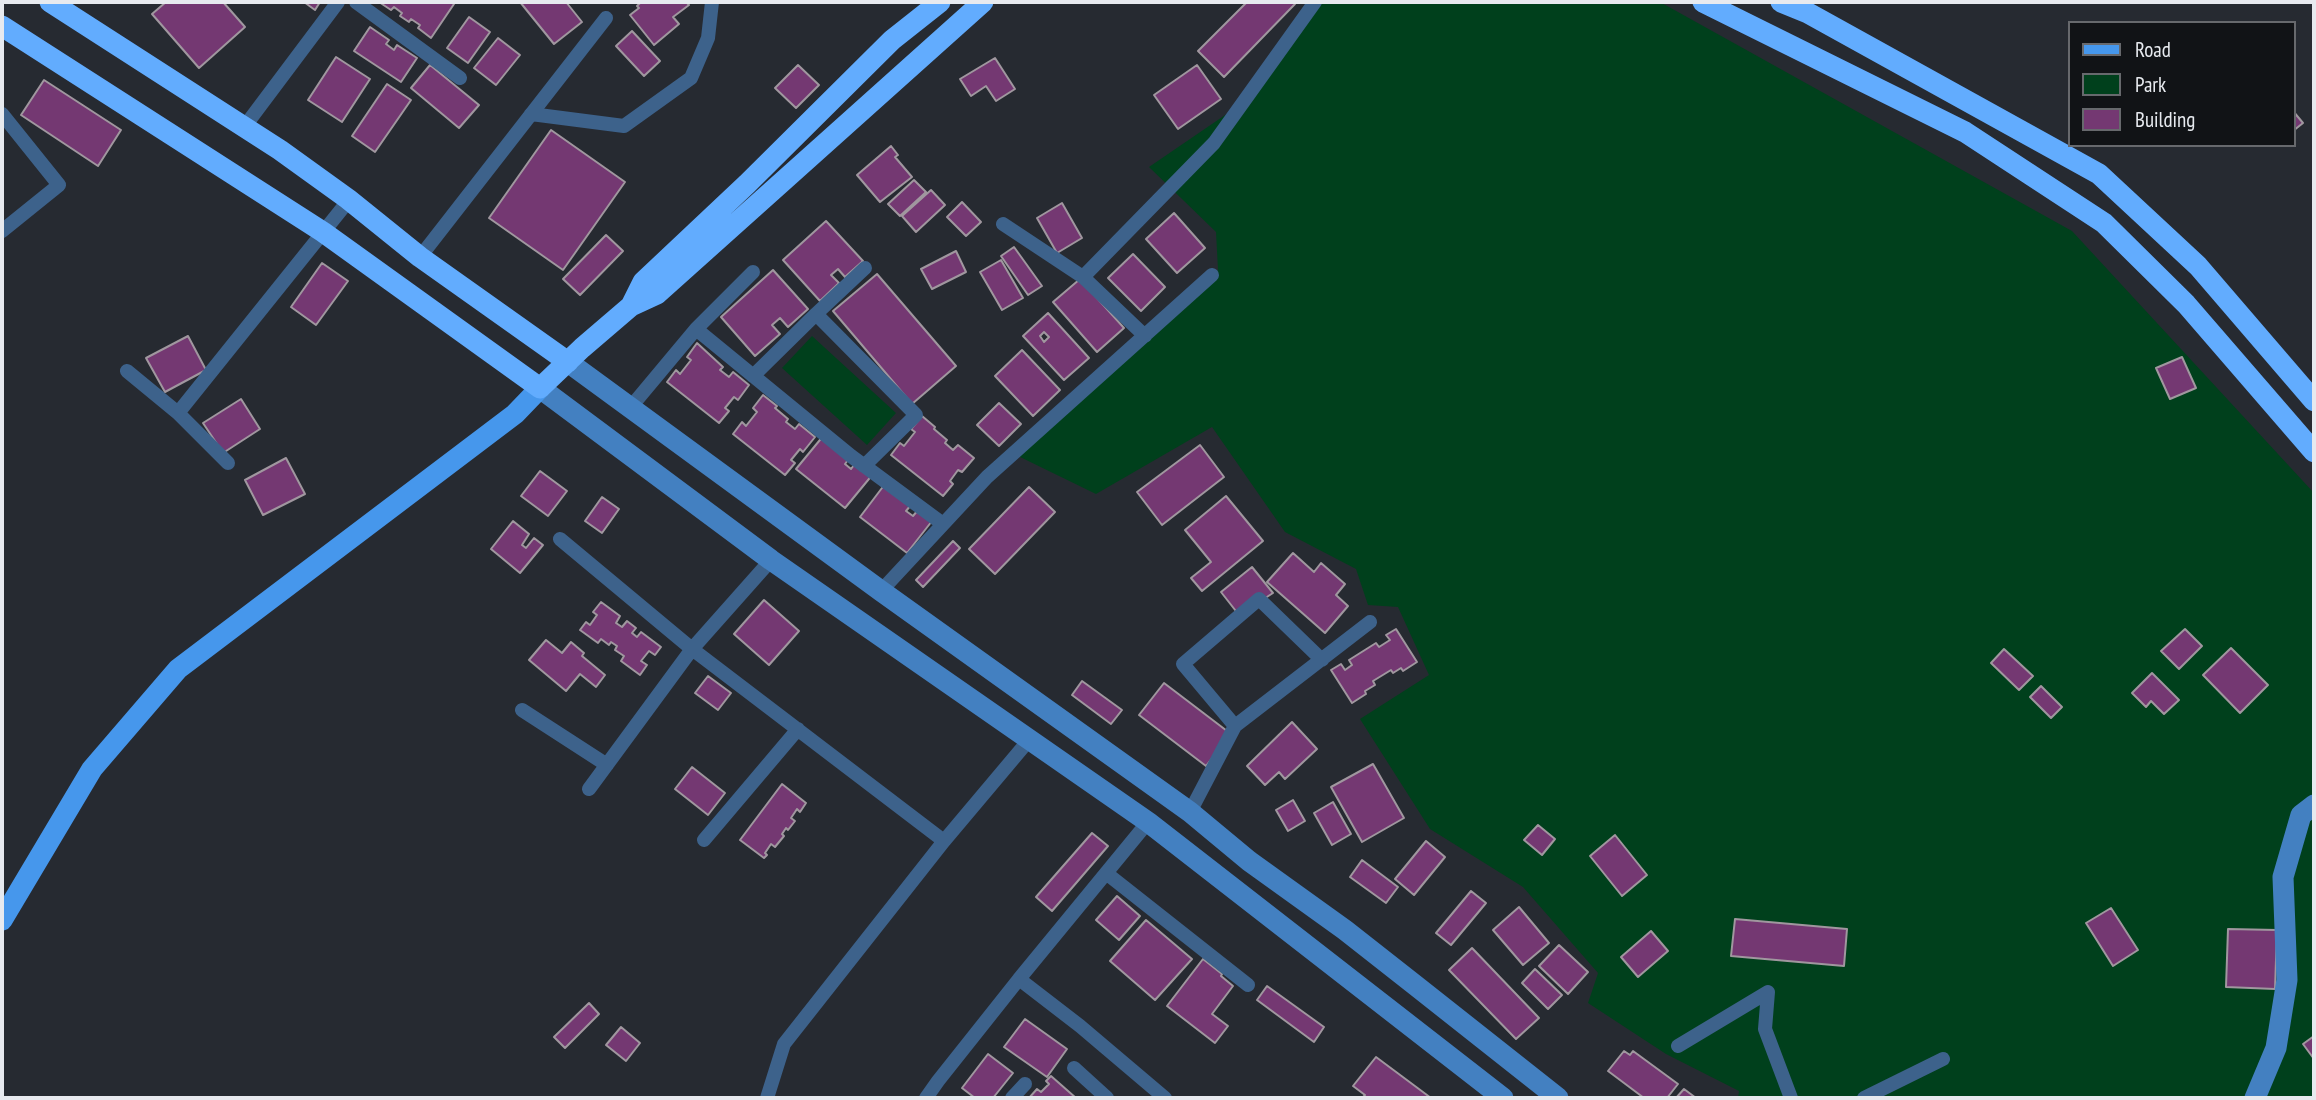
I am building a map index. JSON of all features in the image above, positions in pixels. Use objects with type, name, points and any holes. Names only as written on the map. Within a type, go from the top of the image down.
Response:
[{"type":"highway","points":[[50,2],[245,126],[348,200],[420,257],[568,362]]},
{"type":"highway","points":[[631,306],[643,282],[747,184],[892,40],[940,2]]},
{"type":"highway","points":[[2,26],[323,232],[540,388],[631,306],[657,294],[983,2]]},
{"type":"highway","points":[[1703,2],[1965,132],[2104,223],[2186,304],[2314,452]]},
{"type":"highway","points":[[1782,2],[1808,13],[2099,174],[2198,266],[2314,401]]},
{"type":"main road","points":[[568,362],[1189,812],[1558,1098]]},
{"type":"main road","points":[[2,920],[92,769],[178,668],[515,414],[540,388],[771,560],[1148,821],[1503,1098]]},
{"type":"main road","points":[[1148,821],[1167,796]]},
{"type":"main road","points":[[2255,1098],[2276,1048],[2287,980],[2283,877],[2301,815],[2314,805]]},
{"type":"street","points":[[245,126],[338,2]]},
{"type":"street","points":[[356,2],[460,78]]},
{"type":"street","points":[[531,114],[624,125],[691,78],[708,38],[712,2]]},
{"type":"street","points":[[1083,277],[1214,143],[1315,2]]},
{"type":"street","points":[[420,257],[606,18]]},
{"type":"street","points":[[2,114],[59,185],[2,231]]},
{"type":"street","points":[[178,413],[348,200]]},
{"type":"street","points":[[1003,224],[1083,277],[1145,336]]},
{"type":"street","points":[[753,376],[865,268]]},
{"type":"street","points":[[630,408],[696,329],[753,272]]},
{"type":"street","points":[[881,591],[987,477],[1213,275]]},
{"type":"street","points":[[816,314],[916,415],[864,466]]},
{"type":"street","points":[[696,329],[864,466],[943,524]]},
{"type":"street","points":[[127,371],[178,413],[228,463]]},
{"type":"street","points":[[560,539],[692,649],[944,841]]},
{"type":"street","points":[[589,789],[692,649],[771,560]]},
{"type":"street","points":[[1235,726],[1183,664],[1259,599],[1322,660]]},
{"type":"street","points":[[1189,812],[1235,726],[1370,622]]},
{"type":"street","points":[[522,710],[607,765]]},
{"type":"street","points":[[704,840],[798,729]]},
{"type":"street","points":[[768,1098],[784,1044],[944,841],[1029,740]]},
{"type":"street","points":[[926,1098],[1148,821]]},
{"type":"street","points":[[1105,873],[1248,985]]},
{"type":"street","points":[[1019,979],[1080,1026],[1165,1098]]},
{"type":"street","points":[[1678,1046],[1768,992],[1765,1029],[1791,1098]]},
{"type":"street","points":[[1864,1098],[1943,1059]]},
{"type":"street","points":[[1073,1068],[1107,1098]]},
{"type":"street","points":[[1012,1098],[1024,1084]]},
{"type":"green space","points":[[1317,2],[1660,2],[2072,231],[2314,493],[2314,1098],[1738,1098],[1739,1091],[1666,1054],[1588,1003],[1598,973],[1523,887],[1430,829],[1360,719],[1429,675],[1398,607],[1368,605],[1356,569],[1285,532],[1212,427],[1096,494],[1018,456],[1218,270],[1216,232],[1149,167],[1231,111]]},
{"type":"green space","points":[[812,336],[896,413],[867,445],[782,368]]},
{"type":"building","points":[[166,2],[223,2],[245,27],[199,68],[152,14]]},
{"type":"building","points":[[304,2],[320,2],[315,10]]},
{"type":"building","points":[[379,2],[454,4],[431,38],[418,28],[420,25],[400,16],[402,13],[394,7],[391,10]]},
{"type":"building","points":[[520,2],[566,2],[582,22],[554,44]]},
{"type":"building","points":[[641,2],[686,2],[689,5],[673,17],[679,24],[654,45],[630,15],[639,8],[637,6]]},
{"type":"building","points":[[1247,2],[1295,4],[1224,77],[1198,51]]},
{"type":"building","points":[[469,17],[490,32],[468,63],[447,48]]},
{"type":"building","points":[[370,27],[389,40],[386,44],[394,50],[397,45],[417,58],[401,82],[354,51]]},
{"type":"building","points":[[632,31],[660,61],[644,76],[616,46]]},
{"type":"building","points":[[498,38],[520,55],[496,85],[474,68]]},
{"type":"building","points":[[336,57],[370,79],[342,122],[308,100]]},
{"type":"building","points":[[995,58],[1015,89],[996,101],[986,86],[971,96],[960,79]]},
{"type":"building","points":[[430,65],[479,105],[459,128],[411,88]]},
{"type":"building","points":[[798,65],[819,85],[796,108],[775,88]]},
{"type":"building","points":[[1197,65],[1221,99],[1178,129],[1154,95]]},
{"type":"building","points":[[44,80],[121,130],[98,166],[21,115]]},
{"type":"building","points":[[387,84],[411,100],[375,152],[352,136]]},
{"type":"building","points":[[2295,113],[2303,123],[2295,129]]},
{"type":"building","points":[[551,130],[625,182],[563,270],[489,218]]},
{"type":"building","points":[[891,146],[898,155],[895,157],[912,177],[880,202],[857,175]]},
{"type":"building","points":[[914,180],[926,192],[900,216],[888,204]]},
{"type":"building","points":[[931,190],[945,205],[916,232],[902,216]]},
{"type":"building","points":[[962,202],[981,222],[966,236],[947,217]]},
{"type":"building","points":[[1062,203],[1082,238],[1057,253],[1037,218]]},
{"type":"building","points":[[1174,213],[1205,248],[1177,273],[1146,239]]},
{"type":"building","points":[[826,221],[863,261],[845,277],[838,269],[831,275],[839,283],[820,301],[783,260]]},
{"type":"building","points":[[606,235],[623,251],[580,295],[563,279]]},
{"type":"building","points":[[1014,247],[1042,286],[1028,295],[1001,256]]},
{"type":"building","points":[[956,251],[966,272],[932,289],[921,269]]},
{"type":"building","points":[[1133,254],[1165,287],[1141,311],[1108,278]]},
{"type":"building","points":[[1001,260],[1023,298],[1002,310],[980,272]]},
{"type":"building","points":[[322,263],[348,281],[316,325],[291,307]]},
{"type":"building","points":[[773,270],[808,309],[788,327],[780,318],[772,325],[780,334],[755,356],[721,317]]},
{"type":"building","points":[[877,274],[956,366],[912,404],[833,311]]},
{"type":"building","points":[[1080,279],[1124,328],[1097,352],[1053,302]]},
{"type":"building","points":[[1048,313],[1089,358],[1064,380],[1023,336]],"holes":[[[1044,332],[1049,337],[1044,342],[1040,336]]]},
{"type":"building","points":[[188,336],[206,370],[165,392],[146,358]]},
{"type":"building","points":[[697,343],[723,367],[720,370],[729,377],[733,372],[749,385],[738,400],[734,397],[725,408],[729,411],[719,423],[667,382],[676,370],[680,374],[691,360],[687,357]]},
{"type":"building","points":[[1022,350],[1060,390],[1033,416],[995,376]]},
{"type":"building","points":[[2182,357],[2196,388],[2170,399],[2156,368]]},
{"type":"building","points":[[763,395],[777,406],[775,408],[788,419],[786,422],[795,429],[799,424],[815,437],[803,452],[800,449],[791,460],[795,463],[785,475],[733,434],[742,422],[746,426],[757,412],[753,408]]},
{"type":"building","points":[[241,399],[260,429],[223,453],[203,423]]},
{"type":"building","points":[[999,403],[1021,424],[999,446],[977,425]]},
{"type":"building","points":[[922,416],[947,440],[945,443],[953,450],[958,445],[974,458],[962,472],[958,470],[950,481],[953,484],[943,496],[891,455],[900,443],[904,446],[915,432],[911,429]]},
{"type":"building","points":[[824,435],[851,456],[845,464],[851,469],[857,461],[873,474],[845,508],[796,469]]},
{"type":"building","points":[[1200,445],[1224,477],[1162,525],[1137,492]]},
{"type":"building","points":[[286,458],[305,494],[263,515],[245,480]]},
{"type":"building","points":[[540,471],[567,491],[548,516],[521,496]]},
{"type":"building","points":[[885,484],[911,505],[906,511],[913,516],[918,510],[932,521],[907,553],[860,517]]},
{"type":"building","points":[[1029,487],[1055,512],[995,574],[969,549]]},
{"type":"building","points":[[1226,496],[1263,541],[1202,591],[1191,578],[1211,562],[1185,530]]},
{"type":"building","points":[[602,497],[619,509],[602,533],[585,521]]},
{"type":"building","points":[[513,521],[529,534],[522,545],[526,548],[534,538],[543,545],[520,573],[491,549]]},
{"type":"building","points":[[953,541],[960,548],[923,587],[916,580]]},
{"type":"building","points":[[1293,553],[1314,572],[1321,563],[1345,584],[1336,595],[1348,606],[1325,633],[1267,582]]},
{"type":"building","points":[[1252,567],[1273,593],[1239,615],[1221,592]]},
{"type":"building","points":[[764,600],[799,631],[769,665],[734,634]]},
{"type":"building","points":[[601,602],[620,616],[616,623],[622,627],[627,621],[636,628],[632,633],[637,637],[641,632],[661,647],[655,655],[649,651],[641,661],[647,665],[640,675],[621,661],[624,656],[615,650],[617,646],[611,642],[609,645],[601,639],[598,643],[580,630],[586,622],[590,625],[597,615],[593,612]]},
{"type":"building","points":[[1396,629],[1417,662],[1403,671],[1401,668],[1393,673],[1391,670],[1373,681],[1375,685],[1352,703],[1331,670],[1341,664],[1345,670],[1352,665],[1349,660],[1376,643],[1379,647],[1390,640],[1386,635]]},
{"type":"building","points":[[2185,629],[2202,646],[2179,669],[2161,651]]},
{"type":"building","points":[[546,640],[562,653],[571,642],[584,653],[582,656],[605,675],[596,687],[580,674],[566,691],[529,660]]},
{"type":"building","points":[[2231,648],[2268,685],[2240,713],[2203,675]]},
{"type":"building","points":[[2004,649],[2033,676],[2019,690],[1991,663]]},
{"type":"building","points":[[2152,673],[2179,700],[2164,714],[2151,701],[2146,707],[2132,693]]},
{"type":"building","points":[[708,676],[731,693],[718,710],[695,693]]},
{"type":"building","points":[[1082,681],[1122,710],[1111,724],[1072,695]]},
{"type":"building","points":[[1164,683],[1231,734],[1206,766],[1139,715]]},
{"type":"building","points":[[2041,686],[2062,707],[2051,718],[2030,697]]},
{"type":"building","points":[[1292,722],[1317,749],[1285,779],[1279,772],[1265,785],[1247,766]]},
{"type":"building","points":[[1373,764],[1404,818],[1362,842],[1331,787]]},
{"type":"building","points":[[692,767],[725,793],[708,815],[675,789]]},
{"type":"building","points":[[782,784],[806,803],[800,812],[797,809],[791,818],[795,821],[788,830],[786,828],[782,834],[784,836],[775,847],[771,844],[764,858],[740,840]]},
{"type":"building","points":[[1293,800],[1305,821],[1288,831],[1276,810]]},
{"type":"building","points":[[1333,802],[1351,834],[1332,845],[1314,813]]},
{"type":"building","points":[[1538,825],[1555,839],[1542,855],[1524,840]]},
{"type":"building","points":[[1092,833],[1108,846],[1052,911],[1036,897]]},
{"type":"building","points":[[1615,835],[1647,875],[1622,896],[1590,856]]},
{"type":"building","points":[[1426,841],[1445,857],[1414,895],[1395,879]]},
{"type":"building","points":[[1362,860],[1398,887],[1386,903],[1350,877]]},
{"type":"building","points":[[1471,891],[1486,903],[1451,945],[1436,933]]},
{"type":"building","points":[[1117,896],[1140,916],[1119,940],[1096,920]]},
{"type":"building","points":[[1519,907],[1549,943],[1523,965],[1493,930]]},
{"type":"building","points":[[2111,908],[2138,950],[2113,966],[2086,923]]},
{"type":"building","points":[[1735,919],[1847,929],[1844,966],[1731,956]]},
{"type":"building","points":[[1146,920],[1192,959],[1155,1000],[1110,961]]},
{"type":"building","points":[[2228,929],[2277,930],[2275,989],[2226,987]]},
{"type":"building","points":[[1651,931],[1668,951],[1638,977],[1621,957]]},
{"type":"building","points":[[1559,945],[1588,972],[1568,994],[1539,966]]},
{"type":"building","points":[[1472,948],[1539,1018],[1516,1039],[1449,970]]},
{"type":"building","points":[[1203,959],[1233,986],[1212,1014],[1228,1026],[1215,1043],[1167,1006]]},
{"type":"building","points":[[1535,969],[1562,995],[1548,1009],[1522,983]]},
{"type":"building","points":[[1267,986],[1324,1027],[1314,1042],[1257,1000]]},
{"type":"building","points":[[589,1003],[599,1014],[565,1048],[554,1037]]},
{"type":"building","points":[[1025,1019],[1067,1049],[1047,1077],[1004,1047]]},
{"type":"building","points":[[621,1027],[640,1043],[626,1061],[606,1045]]},
{"type":"building","points":[[2314,1036],[2314,1059],[2303,1044]]},
{"type":"building","points":[[1624,1051],[1630,1055],[1633,1051],[1678,1084],[1667,1098],[1644,1098],[1608,1071]]},
{"type":"building","points":[[988,1054],[1013,1073],[993,1098],[975,1098],[962,1088]]},
{"type":"building","points":[[1376,1057],[1431,1098],[1362,1098],[1365,1095],[1353,1086]]},
{"type":"building","points":[[1051,1076],[1076,1098],[1029,1098],[1037,1089],[1041,1092],[1049,1084],[1046,1081]]},
{"type":"building","points":[[1684,1089],[1696,1098],[1676,1098]]}]
